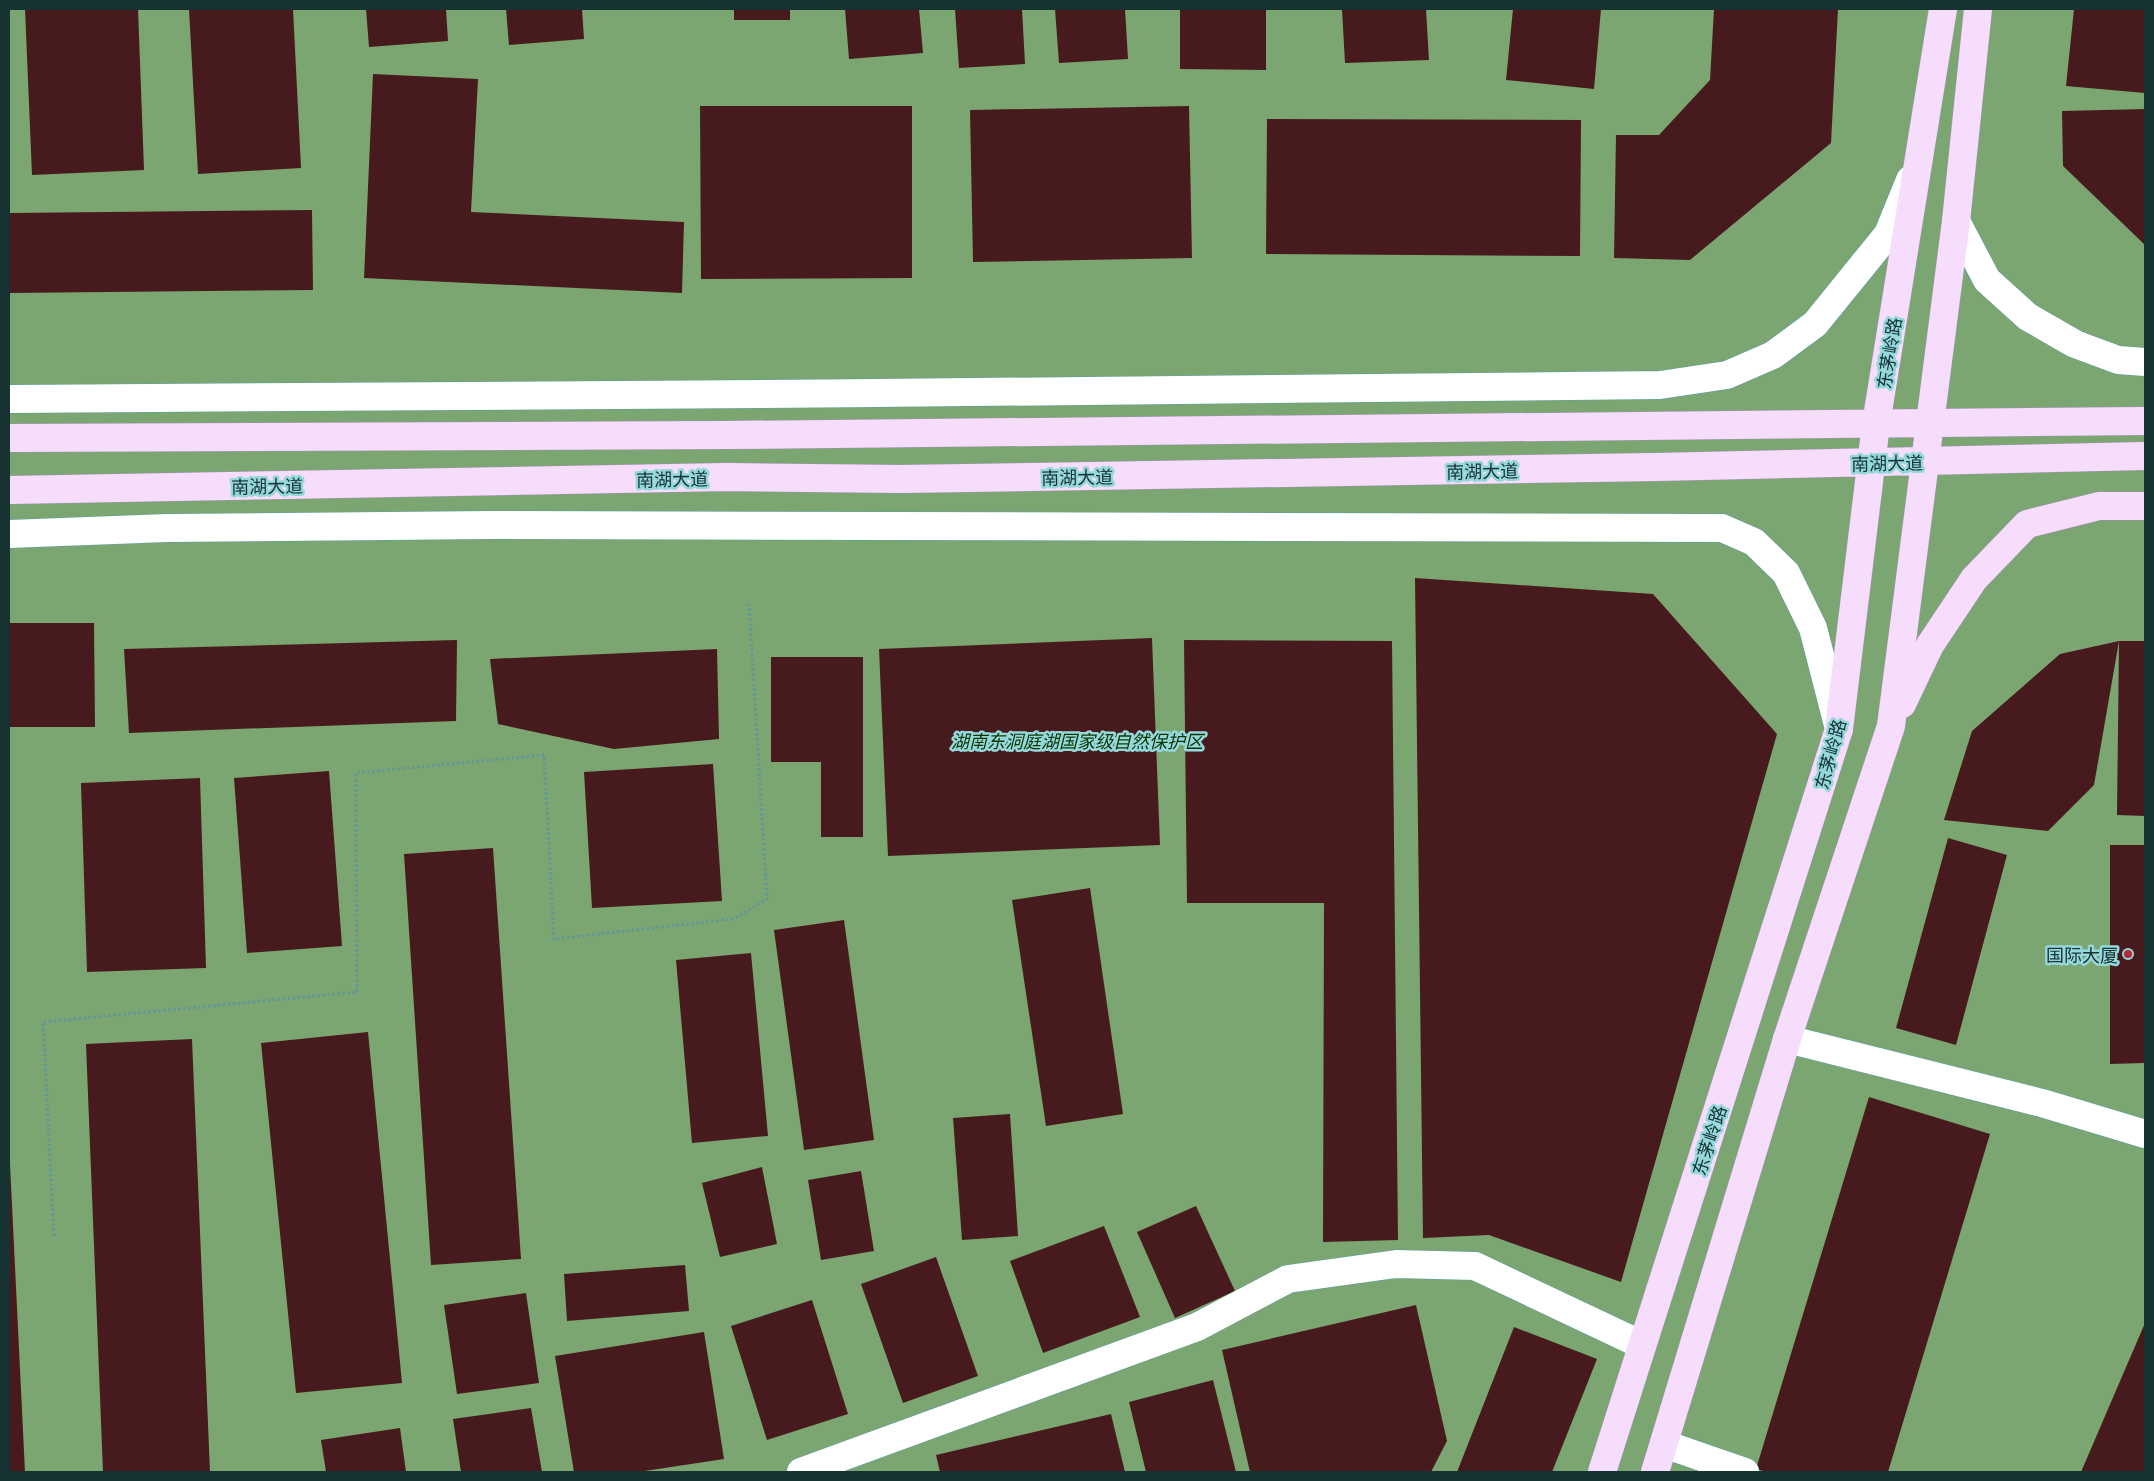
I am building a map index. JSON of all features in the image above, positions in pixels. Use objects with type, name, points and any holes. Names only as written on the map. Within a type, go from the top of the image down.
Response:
[{"type":"main road","name":"东茅岭路","points":[[1602,1472],[1839,729],[1876,424],[1921,152],[1942,9]]},
{"type":"main road","points":[[1891,726],[1956,221],[1978,9]]},
{"type":"main road","points":[[9,438],[726,435],[2145,421]]},
{"type":"main road","name":"南湖大道","points":[[9,490],[727,477],[902,479],[2145,456]]},
{"type":"main road","points":[[1655,1472],[1787,1039],[1891,726],[1930,645],[1974,579],[2027,524],[2099,506],[2145,506]]},
{"type":"street","points":[[9,399],[467,398],[860,392],[1660,385],[1727,375],[1773,356],[1814,324],[1888,234],[1921,152]]},
{"type":"street","points":[[1956,221],[1987,280],[2028,317],[2075,344],[2118,360],[2145,362]]},
{"type":"street","points":[[9,534],[167,528],[491,524],[1722,528],[1754,542],[1786,574],[1812,628],[1839,729]]},
{"type":"street","points":[[1787,1039],[2042,1103],[2145,1134]]},
{"type":"street","points":[[801,1472],[1197,1326],[1288,1279],[1396,1264],[1475,1266],[1642,1345]]},
{"type":"street","points":[[1664,1444],[1745,1472]]},
{"type":"path","points":[[54,1236],[43,1022],[358,992],[356,773],[544,755],[554,939],[733,919],[767,899],[749,604]]},
{"type":"green space","name":"湖南东洞庭湖国家级自然保护区","points":[[9,9],[2145,9],[2145,1472],[9,1472]]},
{"type":"building","points":[[25,9],[138,9],[144,170],[32,175]]},
{"type":"building","points":[[189,9],[293,9],[301,168],[198,174]]},
{"type":"building","points":[[366,9],[446,9],[448,41],[369,47]]},
{"type":"building","points":[[506,9],[582,9],[584,39],[509,45]]},
{"type":"building","points":[[734,9],[790,9],[790,20],[734,20]]},
{"type":"building","points":[[845,9],[919,9],[923,53],[849,59]]},
{"type":"building","points":[[955,9],[1022,9],[1025,64],[959,68]]},
{"type":"building","points":[[1055,9],[1125,9],[1128,59],[1059,63]]},
{"type":"building","points":[[1180,9],[1266,9],[1266,70],[1180,69]]},
{"type":"building","points":[[1342,9],[1426,9],[1429,60],[1345,63]]},
{"type":"building","points":[[1513,9],[1601,9],[1594,89],[1506,80]]},
{"type":"building","points":[[1714,9],[1838,9],[1831,143],[1690,260],[1614,258],[1616,135],[1659,135],[1710,80]]},
{"type":"building","points":[[2074,9],[2145,9],[2145,93],[2066,86]]},
{"type":"building","points":[[373,74],[478,79],[471,212],[684,222],[682,293],[364,278]]},
{"type":"building","points":[[700,106],[912,106],[912,278],[701,279]]},
{"type":"building","points":[[1189,106],[1192,258],[973,262],[970,110]]},
{"type":"building","points":[[2145,109],[2145,245],[2063,166],[2062,111]]},
{"type":"building","points":[[1267,119],[1581,120],[1580,256],[1266,254]]},
{"type":"building","points":[[312,210],[313,290],[9,293],[9,213]]},
{"type":"building","points":[[1415,578],[1653,594],[1777,734],[1621,1282],[1489,1235],[1423,1238]]},
{"type":"building","points":[[9,623],[94,623],[95,727],[9,727]]},
{"type":"building","points":[[1152,638],[1160,845],[888,856],[879,649]]},
{"type":"building","points":[[457,640],[456,721],[129,733],[124,649]]},
{"type":"building","points":[[1184,640],[1392,641],[1398,1240],[1323,1242],[1324,903],[1187,903]]},
{"type":"building","points":[[2119,641],[2145,641],[2145,816],[2117,815]]},
{"type":"building","points":[[2119,641],[2094,785],[2048,831],[1944,820],[1972,731],[2060,654]]},
{"type":"building","points":[[717,649],[719,739],[614,749],[498,724],[490,659]]},
{"type":"building","points":[[771,657],[863,657],[863,837],[821,837],[821,762],[771,762]]},
{"type":"building","points":[[713,764],[722,901],[592,908],[584,772]]},
{"type":"building","points":[[329,771],[342,946],[247,953],[234,778]]},
{"type":"building","points":[[200,778],[206,968],[87,972],[81,783]]},
{"type":"building","points":[[1948,838],[2007,855],[1956,1045],[1896,1028]]},
{"type":"building","name":"国际大厦","points":[[2110,845],[2145,845],[2145,1063],[2110,1064]]},
{"type":"building","points":[[493,848],[521,1259],[431,1265],[404,854]]},
{"type":"building","points":[[1090,888],[1123,1114],[1046,1126],[1012,900]]},
{"type":"building","points":[[844,920],[874,1140],[804,1150],[774,930]]},
{"type":"building","points":[[751,953],[768,1136],[692,1143],[676,960]]},
{"type":"building","points":[[368,1032],[402,1383],[296,1393],[261,1043]]},
{"type":"building","points":[[192,1039],[210,1472],[103,1472],[86,1044]]},
{"type":"building","points":[[1869,1097],[1990,1134],[1888,1472],[1767,1472],[1756,1469]]},
{"type":"building","points":[[1010,1114],[1018,1236],[962,1240],[953,1118]]},
{"type":"building","points":[[10,1164],[25,1472],[9,1472]]},
{"type":"building","points":[[762,1167],[777,1244],[720,1257],[702,1183]]},
{"type":"building","points":[[861,1171],[874,1251],[821,1260],[808,1180]]},
{"type":"building","points":[[1196,1206],[1235,1291],[1175,1318],[1137,1232]]},
{"type":"building","points":[[1104,1226],[1140,1317],[1043,1353],[1010,1261]]},
{"type":"building","points":[[936,1257],[978,1376],[903,1403],[861,1284]]},
{"type":"building","points":[[685,1265],[689,1311],[567,1321],[564,1274]]},
{"type":"building","points":[[526,1293],[539,1383],[457,1394],[444,1305]]},
{"type":"building","points":[[812,1300],[848,1414],[767,1440],[731,1326]]},
{"type":"building","points":[[1416,1305],[1447,1441],[1431,1472],[1250,1472],[1222,1350]]},
{"type":"building","points":[[2145,1323],[2145,1472],[2081,1472]]},
{"type":"building","points":[[1514,1327],[1597,1359],[1552,1472],[1457,1472]]},
{"type":"building","points":[[704,1332],[724,1459],[638,1472],[574,1472],[555,1356]]},
{"type":"building","points":[[1213,1380],[1236,1472],[1146,1472],[1129,1402]]},
{"type":"building","points":[[531,1408],[542,1472],[461,1472],[453,1419]]},
{"type":"building","points":[[1111,1414],[1125,1472],[940,1472],[936,1455]]},
{"type":"building","points":[[400,1428],[406,1472],[326,1472],[321,1440]]},
{"type":"place","name":"国际大厦","points":[[2128,954]]}]
